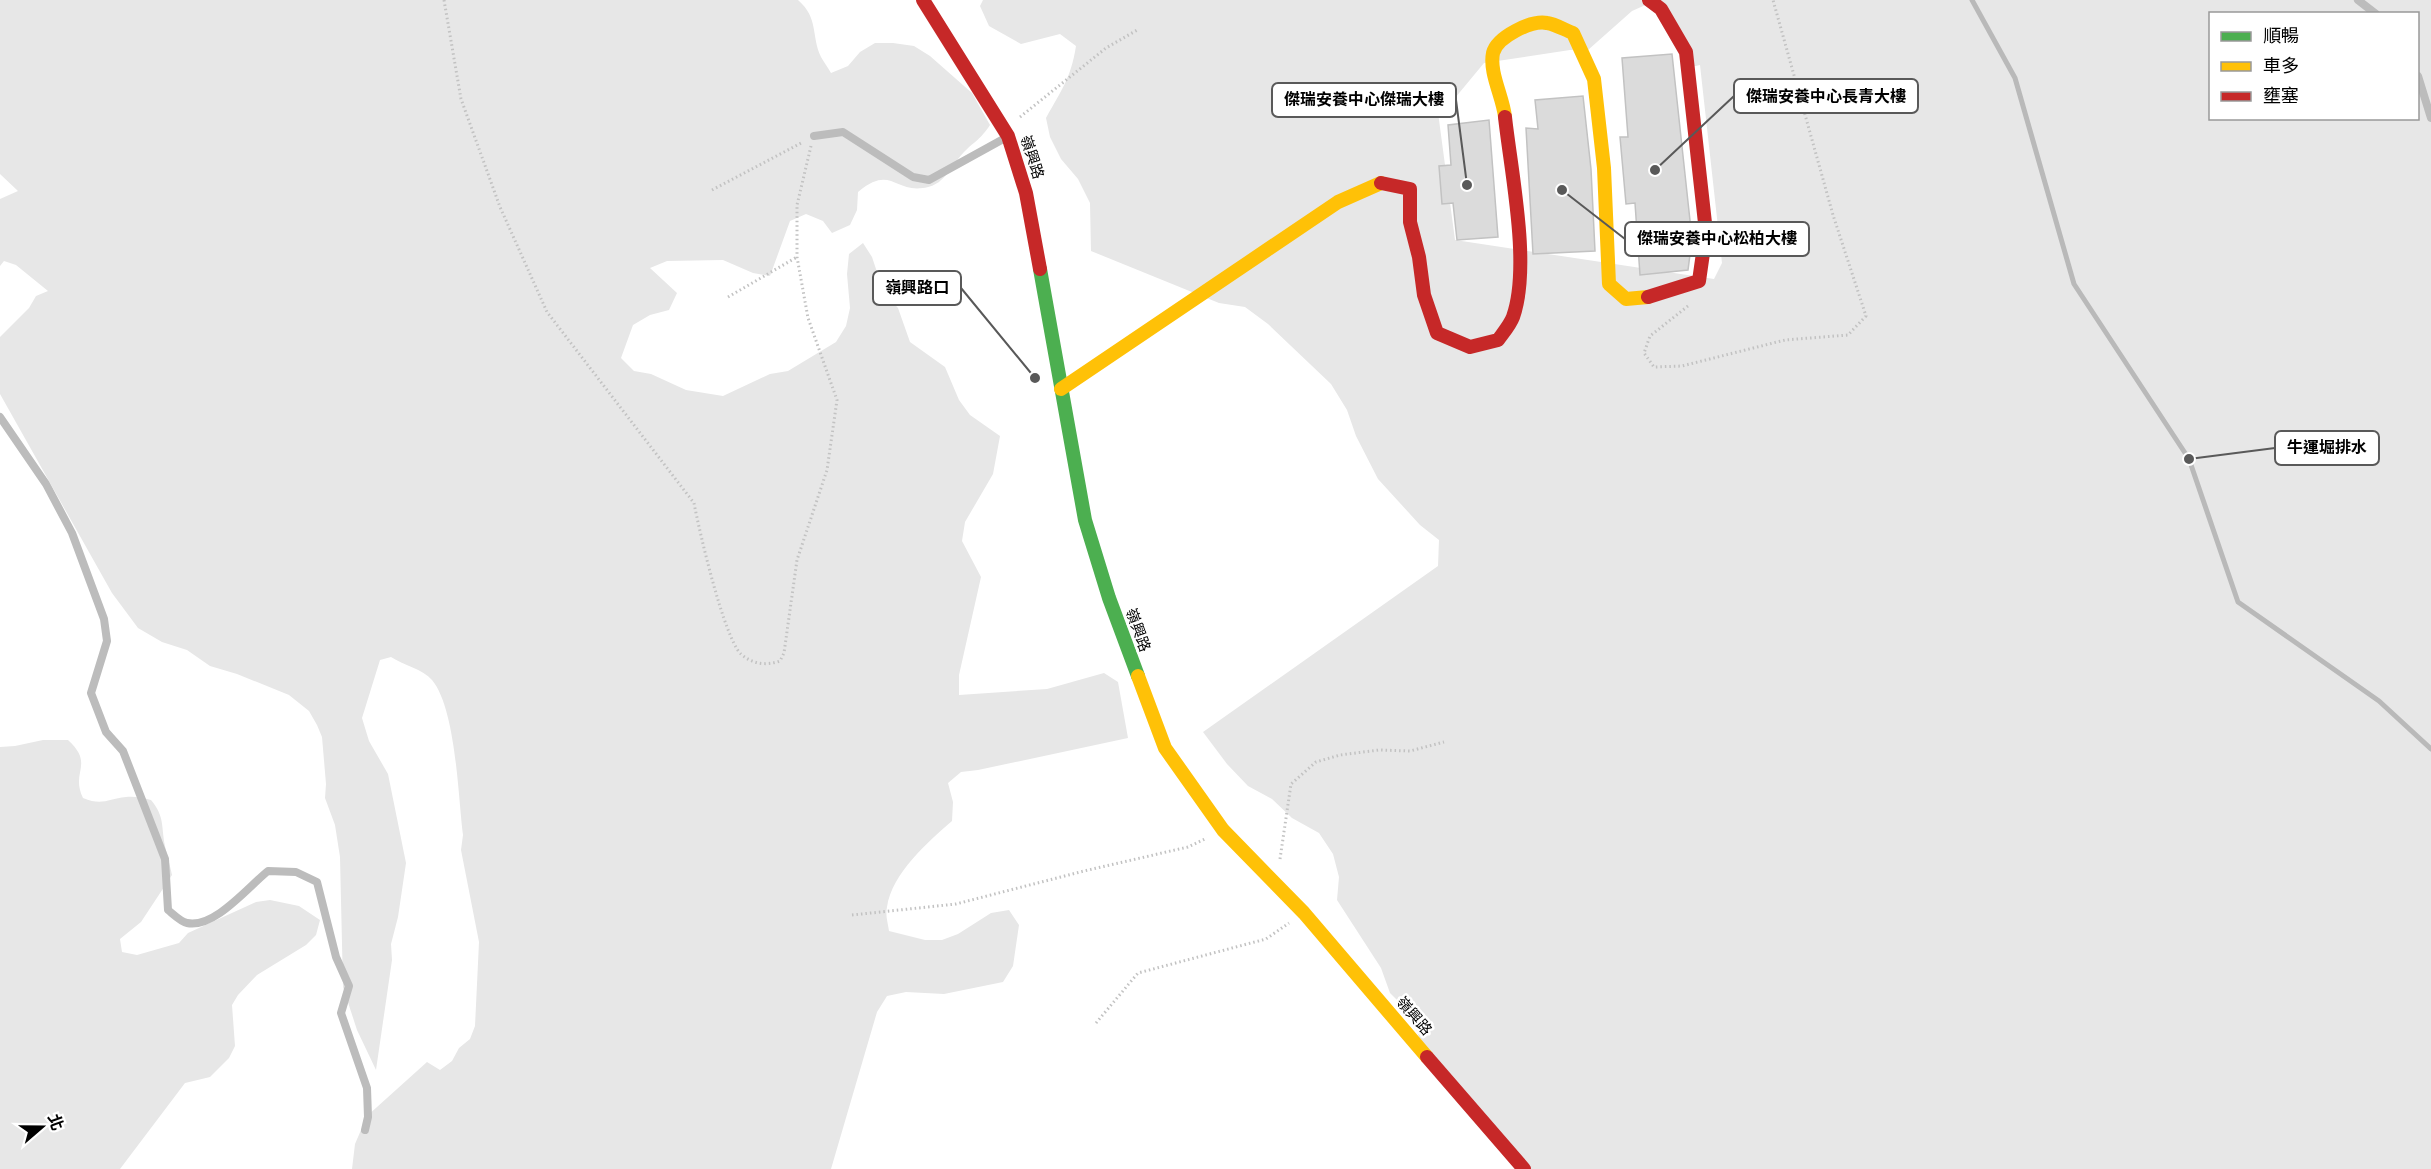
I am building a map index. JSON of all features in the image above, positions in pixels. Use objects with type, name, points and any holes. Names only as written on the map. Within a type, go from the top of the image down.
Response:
[{"type":"street","name":"嶺興路","points":[[923,0],[1008,136],[1026,193],[1085,520],[1109,598],[1165,748],[1224,830],[1304,914],[1524,1169]]},
{"type":"street","points":[[1061,389],[1338,202],[1382,182],[1410,189],[1410,222],[1425,295],[1437,333],[1470,347],[1498,340],[1513,318],[1521,278],[1519,238],[1504,106],[1493,67],[1493,52],[1508,34],[1519,28],[1545,22],[1573,33],[1594,79],[1604,168],[1609,284],[1626,299],[1656,296],[1699,281],[1706,232],[1686,52],[1661,9],[1649,0]]},
{"type":"lane","points":[[2358,0],[2373,12]]},
{"type":"lane","points":[[2419,79],[2431,118]]},
{"type":"lane","points":[[814,136],[843,132],[913,177],[929,180],[1008,136]]},
{"type":"lane","points":[[0,417],[46,484],[72,533],[104,619],[107,641],[91,693],[106,732],[123,752],[165,859],[168,910],[186,923],[204,922],[229,907],[268,871],[296,872],[317,882],[336,957],[349,986],[341,1013],[367,1088],[368,1117],[365,1130]]},
{"type":"path","points":[[444,0],[461,99],[500,207],[547,312],[694,503],[699,530],[728,629],[740,653],[758,663],[769,665],[780,661],[784,653],[797,560],[826,470],[837,400],[808,318],[797,257],[797,205],[814,136]]},
{"type":"path","points":[[1699,281],[1689,306],[1650,336],[1644,353],[1654,367],[1682,366],[1785,340],[1848,335],[1866,316],[1833,215],[1773,0]]},
{"type":"path","points":[[1008,136],[1023,113],[1106,48],[1139,29]]},
{"type":"path","points":[[712,190],[814,136]]},
{"type":"path","points":[[728,297],[797,257]]},
{"type":"path","points":[[1276,885],[1291,784],[1316,762],[1340,755],[1379,750],[1410,751],[1444,742]]},
{"type":"path","points":[[852,915],[956,904],[1188,847],[1224,830]]},
{"type":"path","points":[[1096,1023],[1138,973],[1266,939],[1304,914]]},
{"type":"shaded area","points":[[0,0],[798,0],[812,20],[818,49],[831,73],[848,66],[860,52],[875,43],[893,43],[914,46],[930,56],[972,93],[990,125],[981,137],[961,155],[944,178],[935,185],[923,188],[905,187],[885,180],[869,184],[858,192],[857,210],[850,225],[832,233],[823,221],[806,214],[790,221],[770,276],[753,273],[723,260],[667,261],[650,268],[677,293],[669,310],[650,315],[633,325],[621,358],[634,371],[651,374],[686,390],[723,396],[770,374],[788,371],[836,342],[846,326],[850,308],[847,274],[849,254],[863,243],[872,257],[884,293],[898,308],[910,342],[945,367],[959,400],[970,415],[1000,436],[993,474],[965,522],[962,541],[981,577],[959,675],[959,695],[1047,689],[1104,673],[1118,682],[1128,738],[961,772],[948,783],[953,802],[952,821],[912,859],[896,882],[886,910],[889,931],[925,940],[942,940],[958,934],[991,913],[1009,910],[1019,925],[1013,966],[1003,982],[944,994],[906,992],[887,996],[877,1012],[831,1169],[352,1169],[355,1144],[367,1116],[427,1062],[440,1070],[452,1061],[459,1048],[470,1039],[475,1026],[479,942],[461,850],[463,835],[455,754],[446,711],[440,693],[428,676],[391,657],[380,660],[362,718],[369,741],[388,774],[406,863],[398,917],[391,944],[392,960],[376,1070],[357,1030],[343,987],[340,857],[335,825],[325,798],[322,737],[317,725],[309,711],[289,695],[210,666],[187,650],[162,642],[138,628],[112,593],[0,394],[0,337],[29,308],[36,296],[48,291],[16,265],[4,261],[0,266],[0,199],[18,191],[0,174]]},
{"type":"shaded area","points":[[983,0],[2431,0],[2431,1169],[1527,1169],[1420,1040],[1411,1014],[1390,993],[1381,968],[1337,900],[1339,877],[1333,854],[1319,833],[1292,818],[1272,799],[1248,786],[1227,764],[1203,732],[1438,566],[1439,540],[1420,525],[1378,479],[1356,436],[1347,410],[1331,384],[1268,324],[1245,307],[1219,303],[1091,251],[1090,203],[1078,179],[1061,159],[1050,137],[1046,118],[1068,76],[1076,46],[1060,34],[1021,44],[989,26],[980,6]],"holes":[[[1650,3],[1687,68],[1700,65],[1722,263],[1714,279],[1455,240],[1437,105],[1455,98],[1484,63],[1570,50],[1588,50],[1632,11]]]},
{"type":"shaded area","points":[[43,740],[68,740],[76,749],[81,762],[79,781],[83,798],[100,802],[129,797],[148,799],[151,800],[161,817],[172,875],[141,922],[120,939],[122,952],[137,955],[179,943],[188,933],[256,902],[270,900],[299,906],[320,920],[316,935],[306,945],[257,975],[238,995],[232,1005],[235,1046],[229,1058],[210,1077],[185,1083],[120,1169],[0,1169],[0,747]]},
{"type":"building","points":[[1672,54],[1692,239],[1688,270],[1640,275],[1635,203],[1626,204],[1620,137],[1628,137],[1622,58]]},
{"type":"building","points":[[1583,96],[1591,169],[1595,251],[1533,254],[1526,128],[1538,129],[1535,100]]},
{"type":"building","points":[[1489,120],[1498,237],[1457,240],[1453,203],[1442,204],[1439,166],[1451,165],[1448,125]]},
{"type":"waterway","points":[[1972,0],[2015,78],[2074,284],[2189,459],[2238,602],[2379,701],[2431,749]]},
{"type":"traffic: fast","points":[[1040,269],[1085,520],[1109,598],[1138,676]]},
{"type":"traffic: slow","points":[[1505,117],[1493,69],[1493,53],[1496,47],[1508,36],[1532,24],[1550,24],[1573,33],[1594,79],[1604,168],[1609,284],[1626,299],[1648,297]]},
{"type":"traffic: slow","points":[[1061,389],[1338,202],[1381,183]]},
{"type":"traffic: slow","points":[[1138,676],[1165,748],[1223,830],[1304,913],[1427,1057]]},
{"type":"traffic: jam","points":[[923,0],[1008,136],[1026,193],[1040,269]]},
{"type":"traffic: jam","points":[[1648,297],[1699,281],[1706,232],[1686,52],[1661,9],[1649,0]]},
{"type":"traffic: jam","points":[[1381,183],[1410,189],[1410,222],[1419,257],[1424,295],[1437,333],[1470,347],[1498,340],[1513,317],[1520,272],[1518,219],[1505,117]]},
{"type":"traffic: jam","points":[[1427,1057],[1524,1169]]},
{"type":"place","name":"傑瑞安養中心長青大樓","points":[[1655,170]]},
{"type":"place","name":"傑瑞安養中心傑瑞大樓","points":[[1467,185]]},
{"type":"place","name":"傑瑞安養中心松柏大樓","points":[[1562,190]]},
{"type":"place","name":"嶺興路口","points":[[1035,378]]},
{"type":"place","name":"牛運堀排水","points":[[2189,459]]}]
